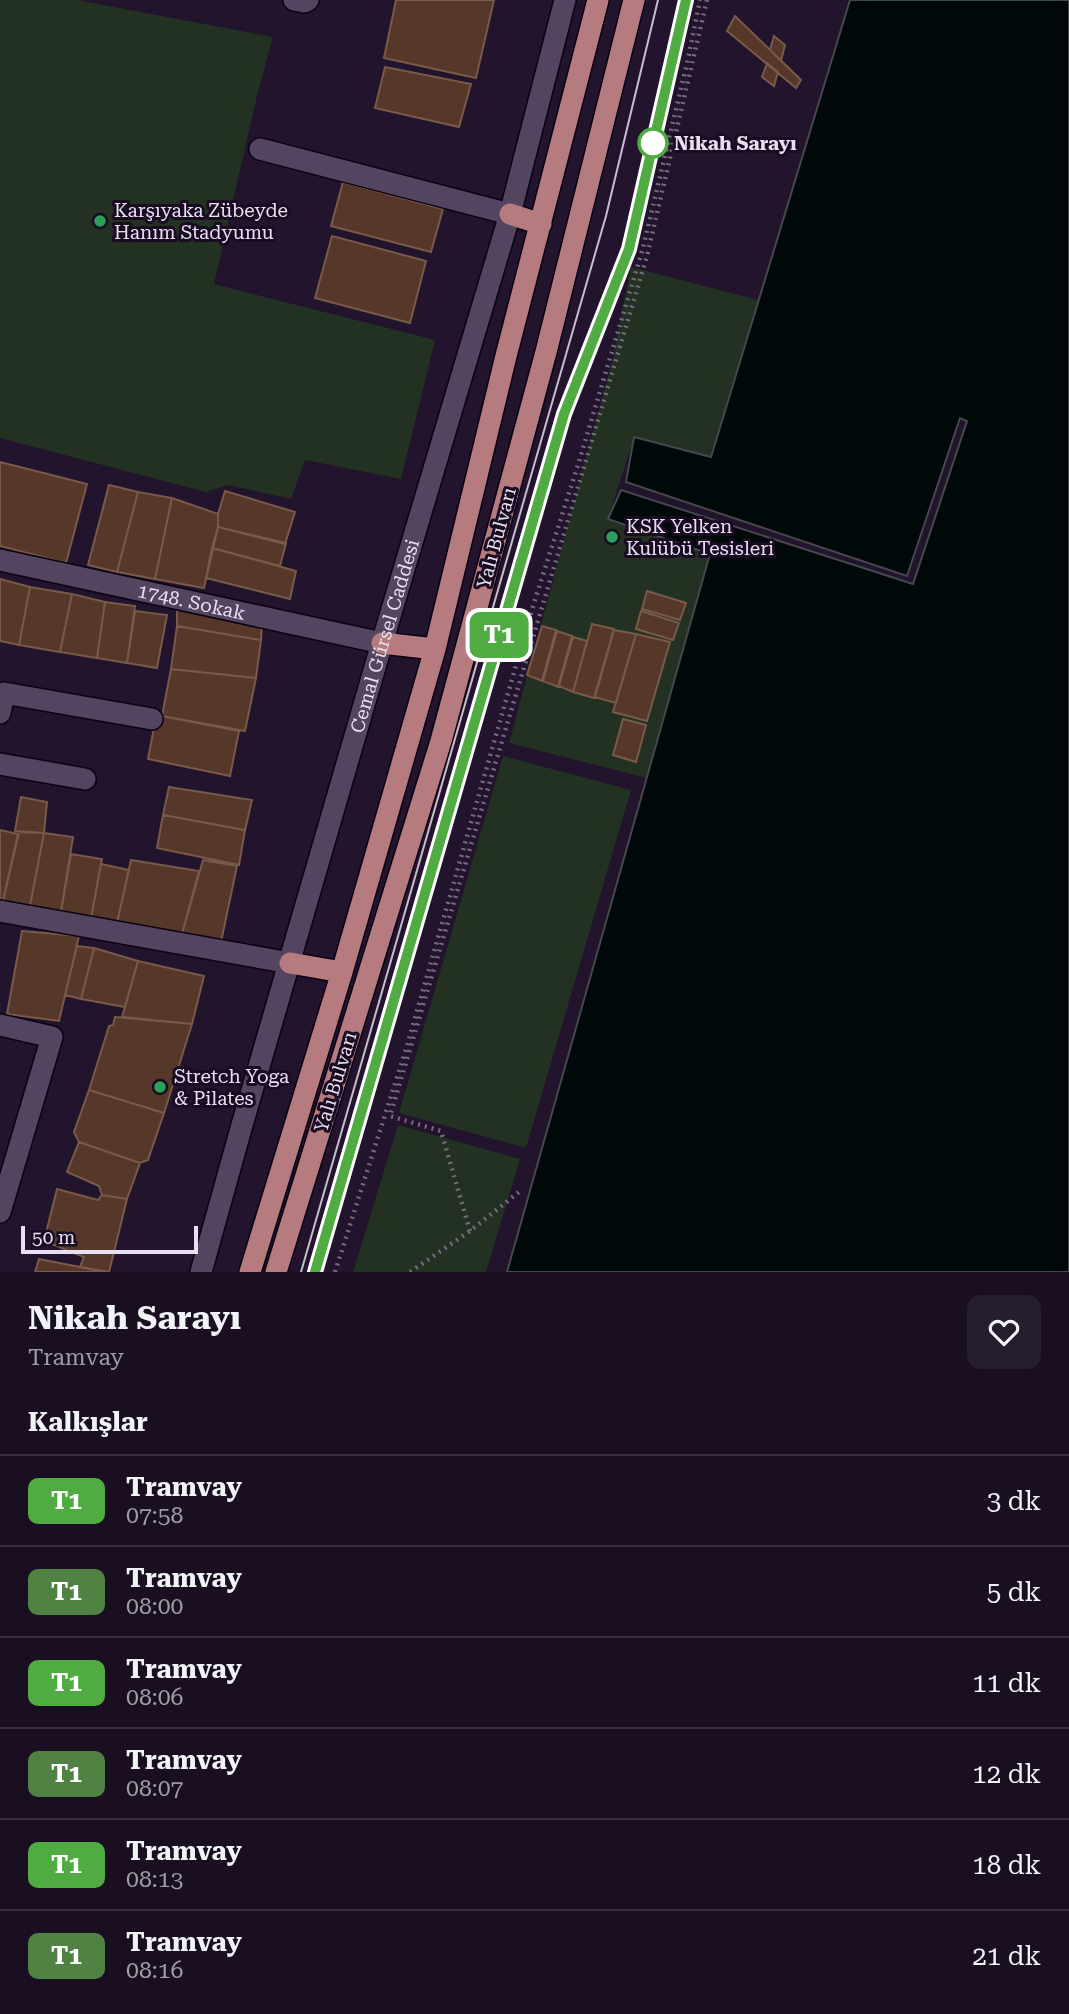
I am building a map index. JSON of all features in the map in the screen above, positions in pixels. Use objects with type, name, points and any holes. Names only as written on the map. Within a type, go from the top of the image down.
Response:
[{"type":"main road","name":"Yalı Bulvarı","points":[[250,1272],[342,972],[435,649],[503,369],[598,0]]},
{"type":"main road","name":"Yalı Bulvarı","points":[[276,1272],[441,741],[546,352],[634,0]]},
{"type":"main road","points":[[510,215],[541,224]]},
{"type":"main road","points":[[382,643],[435,649]]},
{"type":"main road","points":[[290,963],[342,972]]},
{"type":"street","points":[[294,0],[309,0]]},
{"type":"street","name":"Cemal Gürsel Caddesi","points":[[201,1272],[382,643],[510,215],[565,0]]},
{"type":"street","points":[[260,149],[510,215]]},
{"type":"street","name":"1748. Sokak","points":[[0,560],[382,643]]},
{"type":"street","points":[[0,713],[4,694],[152,719]]},
{"type":"street","points":[[0,764],[85,779]]},
{"type":"street","points":[[0,911],[290,963]]},
{"type":"street","points":[[0,1026],[52,1037],[0,1212]]},
{"type":"path","points":[[335,1272],[407,1046],[533,606],[643,248],[701,0]]},
{"type":"path","points":[[470,1231],[441,1131],[390,1116],[647,256],[707,0]]},
{"type":"path","points":[[410,1272],[470,1231],[519,1192]]},
{"type":"green space","points":[[0,0],[77,0],[273,37],[214,284],[435,340],[401,479],[305,460],[291,499],[228,485],[206,492],[0,438]]},
{"type":"green space","name":"KSK Yelken Kulübü Tesisleri","points":[[631,267],[758,300],[710,457],[634,438],[608,519],[711,554],[647,778],[509,743],[612,362]]},
{"type":"green space","points":[[503,756],[631,790],[526,1148],[399,1113]]},
{"type":"green space","points":[[398,1125],[520,1159],[486,1272],[353,1272]]},
{"type":"shaded area","points":[[850,0],[1069,0],[1069,1272],[507,1272],[710,554],[608,519],[621,490],[913,584],[967,421],[960,418],[907,576],[626,482],[634,437],[711,457]]},
{"type":"building","points":[[396,0],[494,0],[476,78],[384,58]]},
{"type":"building","points":[[735,16],[801,80],[796,88],[727,31]]},
{"type":"building","points":[[774,36],[785,45],[781,61],[770,50]]},
{"type":"building","points":[[767,63],[778,72],[774,86],[762,77]]},
{"type":"building","points":[[385,67],[471,84],[459,127],[375,108]]},
{"type":"building","points":[[343,182],[443,209],[431,252],[331,226]]},
{"type":"building","points":[[332,236],[426,261],[410,323],[315,298]]},
{"type":"building","points":[[0,462],[87,484],[66,563],[0,546]]},
{"type":"building","points":[[109,485],[138,492],[117,572],[88,565]]},
{"type":"building","points":[[225,491],[295,512],[285,544],[218,527],[218,514]]},
{"type":"building","points":[[138,492],[172,498],[155,579],[117,572]]},
{"type":"building","points":[[172,498],[218,514],[218,527],[204,588],[155,579]]},
{"type":"building","points":[[218,527],[286,543],[280,566],[212,548]]},
{"type":"building","points":[[212,548],[296,571],[290,599],[206,578]]},
{"type":"building","points":[[0,579],[30,587],[19,645],[0,641]]},
{"type":"building","points":[[30,587],[72,594],[60,652],[19,645]]},
{"type":"building","points":[[647,591],[686,603],[680,620],[642,609]]},
{"type":"building","points":[[72,594],[105,602],[97,658],[60,652]]},
{"type":"building","points":[[105,602],[135,606],[127,663],[97,658]]},
{"type":"building","points":[[177,604],[262,622],[261,640],[177,626]]},
{"type":"building","points":[[135,611],[167,615],[157,668],[127,663]]},
{"type":"building","points":[[641,611],[679,623],[673,640],[636,629]]},
{"type":"building","points":[[592,624],[614,629],[594,698],[573,692]]},
{"type":"building","points":[[177,626],[261,640],[256,678],[171,669]]},
{"type":"building","points":[[542,626],[556,630],[542,681],[527,675]]},
{"type":"building","points":[[614,630],[636,634],[616,703],[595,697]]},
{"type":"building","points":[[557,631],[572,636],[558,687],[543,681]]},
{"type":"building","points":[[636,634],[670,642],[647,721],[613,712]]},
{"type":"building","points":[[573,637],[587,641],[573,692],[559,686]]},
{"type":"building","points":[[171,669],[256,678],[245,731],[162,716]]},
{"type":"building","points":[[157,712],[162,716],[239,731],[230,776],[148,759]]},
{"type":"building","points":[[623,719],[646,725],[636,762],[613,755]]},
{"type":"building","points":[[169,787],[252,800],[245,830],[163,815]]},
{"type":"building","points":[[21,797],[47,802],[44,833],[15,831]]},
{"type":"building","points":[[163,815],[245,830],[239,865],[157,848]]},
{"type":"building","points":[[0,830],[18,834],[3,901],[0,900]]},
{"type":"building","points":[[19,832],[44,833],[30,906],[3,901]]},
{"type":"building","points":[[44,833],[73,837],[61,912],[30,906]]},
{"type":"building","points":[[71,854],[102,859],[91,918],[61,912]]},
{"type":"building","points":[[131,860],[199,871],[182,934],[117,923]]},
{"type":"building","points":[[203,860],[237,866],[221,942],[182,934]]},
{"type":"building","points":[[101,864],[129,870],[117,923],[91,918]]},
{"type":"building","points":[[22,931],[79,936],[59,1021],[7,1014]]},
{"type":"building","points":[[77,946],[94,948],[81,999],[65,995]]},
{"type":"building","points":[[94,948],[138,961],[125,1007],[81,999]]},
{"type":"building","points":[[138,961],[204,976],[192,1024],[122,1017]]},
{"type":"building","points":[[115,1017],[192,1024],[164,1113],[89,1090],[109,1026],[113,1025]]},
{"type":"building","points":[[89,1090],[164,1113],[148,1160],[140,1163],[79,1142],[74,1132]]},
{"type":"building","points":[[79,1142],[140,1163],[127,1199],[102,1195],[99,1186],[67,1172]]},
{"type":"building","points":[[57,1189],[98,1200],[102,1195],[127,1199],[109,1272],[80,1267],[84,1257],[44,1241]]},
{"type":"building","points":[[39,1259],[80,1267],[104,1272],[35,1272]]},
{"type":"tram line","points":[[301,1272],[606,216],[658,0]]},
{"type":"tram line","points":[[315,1272],[564,414],[629,249],[686,0]]},
{"type":"tram line","name":"T1","points":[[315,1272],[564,414],[629,249],[686,0]]},
{"type":"place","name":"Nikah Sarayı","points":[[653,143]]},
{"type":"place","name":"Karşıyaka Zübeyde Hanım Stadyumu","points":[[100,221]]},
{"type":"place","name":"KSK Yelken Kulübü Tesisleri","points":[[612,537]]},
{"type":"place","name":"Stretch Yoga & Pilates","points":[[160,1087]]}]
